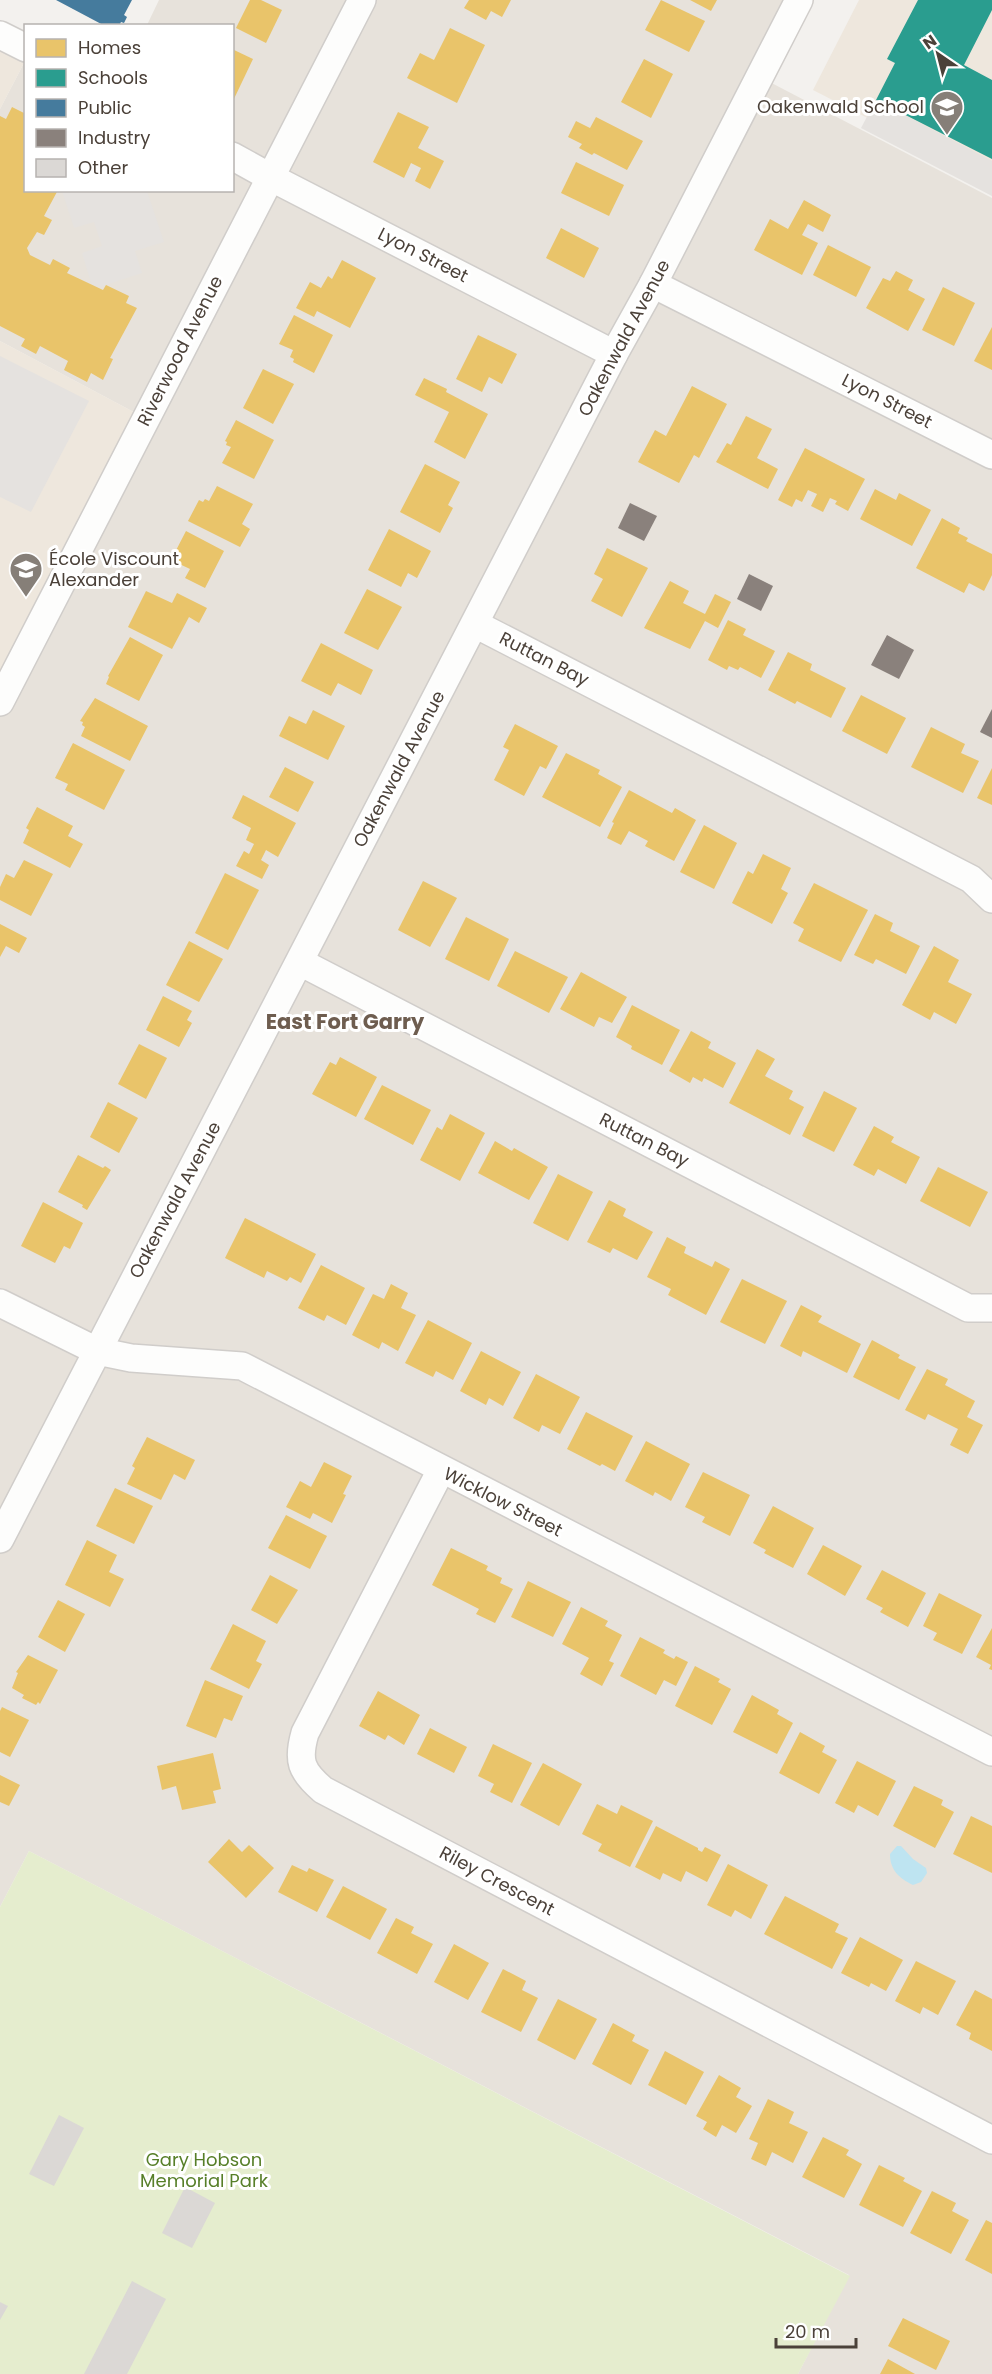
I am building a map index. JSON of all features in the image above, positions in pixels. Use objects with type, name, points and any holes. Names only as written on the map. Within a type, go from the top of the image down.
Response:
[{"type":"street","name":"Riverwood Avenue","points":[[0,702],[362,0]]},
{"type":"street","name":"Oakenwald Avenue","points":[[0,1539],[300,962],[385,793],[614,354],[653,284],[799,0]]},
{"type":"street","points":[[0,35],[24,47]]},
{"type":"street","name":"Lyon Street","points":[[234,157],[614,354]]},
{"type":"street","name":"Lyon Street","points":[[653,284],[992,455]]},
{"type":"street","name":"Ruttan Bay","points":[[475,624],[971,879],[992,899]]},
{"type":"street","name":"Ruttan Bay","points":[[300,962],[968,1308],[992,1308]]},
{"type":"street","name":"Wicklow Street","points":[[0,1303],[97,1351],[131,1358],[242,1366],[992,1752]]},
{"type":"street","name":"Riley Crescent","points":[[441,1470],[304,1733],[300,1750],[301,1764],[308,1777],[323,1790],[992,2140]]},
{"type":"shaded area","points":[[159,0],[799,0],[760,77],[992,198],[992,2374],[798,2374],[849,2275],[29,1851],[0,1907],[0,698],[145,418],[0,341],[0,109],[24,63],[24,192],[234,192],[234,24],[147,24]]},
{"type":"shaded area","name":"Oakenwald School","points":[[859,0],[992,0],[992,182],[813,90]]},
{"type":"shaded area","points":[[0,35],[24,47],[24,63],[0,109]]},
{"type":"shaded area","points":[[876,100],[992,161],[992,196],[861,128]]},
{"type":"shaded area","points":[[62,192],[147,192],[164,242],[135,251],[142,273],[93,289],[82,253],[102,246],[94,222],[74,228]]},
{"type":"shaded area","name":"École Viscount Alexander","points":[[0,341],[145,418],[0,698]]},
{"type":"shaded area","points":[[0,356],[89,401],[31,512],[0,497]]},
{"type":"green space","name":"Gary Hobson Memorial Park","points":[[29,1851],[850,2276],[798,2374],[0,2374],[0,1907]]},
{"type":"water","points":[[897,1846],[901,1846],[913,1859],[926,1868],[927,1873],[921,1882],[913,1885],[894,1869],[890,1854]]},
{"type":"building: Homes","points":[[250,0],[261,0],[282,10],[266,43],[236,28]]},
{"type":"building: Homes","points":[[469,0],[511,0],[502,17],[491,11],[486,20],[464,8]]},
{"type":"building: Homes","points":[[661,0],[705,21],[689,52],[645,30]]},
{"type":"building: Homes","points":[[690,0],[717,0],[711,11]]},
{"type":"building: Homes","points":[[450,28],[485,45],[457,103],[407,78],[420,53],[434,60]]},
{"type":"building: Homes","points":[[234,50],[253,59],[234,99]]},
{"type":"building: Homes","points":[[644,59],[673,74],[651,118],[621,102]]},
{"type":"building: Homes","points":[[12,107],[24,113],[24,192],[57,192],[44,216],[52,220],[44,235],[37,232],[27,248],[30,255],[50,265],[53,259],[70,268],[67,273],[103,290],[106,285],[129,296],[126,303],[137,308],[110,358],[113,359],[103,380],[91,373],[87,382],[64,370],[68,361],[40,346],[36,354],[21,346],[25,339],[0,326],[0,116],[6,119]]},
{"type":"building: Homes","points":[[398,112],[429,127],[418,148],[444,161],[430,189],[415,181],[421,168],[411,163],[404,178],[373,162]]},
{"type":"building: Homes","points":[[596,117],[643,141],[627,170],[579,148],[582,144],[568,137],[576,121],[590,128]]},
{"type":"building: Homes","points":[[576,162],[624,185],[609,216],[561,193]]},
{"type":"building: Homes","points":[[804,200],[831,215],[823,232],[808,224],[802,235],[818,243],[802,275],[754,250],[770,219],[788,229]]},
{"type":"building: Homes","points":[[561,228],[599,248],[584,278],[546,258]]},
{"type":"building: Homes","points":[[828,245],[871,267],[856,297],[813,275]]},
{"type":"building: Homes","points":[[342,260],[376,278],[350,328],[317,311],[314,317],[296,308],[310,282],[321,288],[328,276],[332,279]]},
{"type":"building: Homes","points":[[896,271],[913,280],[908,290],[925,299],[908,331],[866,308],[883,278],[890,281]]},
{"type":"building: Homes","points":[[943,287],[975,303],[954,346],[922,330]]},
{"type":"building: Homes","points":[[294,315],[333,335],[314,373],[293,362],[294,359],[290,357],[293,350],[279,344]]},
{"type":"building: Homes","points":[[992,327],[992,370],[974,361]]},
{"type":"building: Homes","points":[[478,335],[517,354],[502,384],[489,377],[482,392],[456,379]]},
{"type":"building: Homes","points":[[263,369],[294,384],[273,424],[243,408]]},
{"type":"building: Homes","points":[[424,378],[488,414],[465,459],[434,442],[449,412],[415,395]]},
{"type":"building: Homes","points":[[692,386],[727,404],[699,458],[694,455],[679,483],[638,462],[655,430],[666,436]]},
{"type":"building: Homes","points":[[746,416],[772,429],[757,458],[778,469],[768,489],[716,462],[727,443],[731,445]]},
{"type":"building: Homes","points":[[236,420],[274,440],[254,479],[222,463],[231,447],[226,445],[225,441]]},
{"type":"building: Homes","points":[[805,448],[865,479],[848,511],[835,504],[837,501],[830,498],[823,512],[811,506],[817,494],[808,490],[802,502],[796,499],[792,507],[778,500]]},
{"type":"building: Homes","points":[[425,464],[460,482],[448,505],[453,508],[440,533],[400,512]]},
{"type":"building: Homes","points":[[217,486],[253,504],[242,524],[250,529],[240,547],[188,521],[199,500],[209,501]]},
{"type":"building: Homes","points":[[875,489],[896,500],[899,493],[931,510],[912,546],[860,519]]},
{"type":"building: Homes","points":[[942,518],[960,528],[958,533],[968,538],[966,541],[992,554],[992,575],[984,591],[969,583],[964,593],[916,568]]},
{"type":"building: Homes","points":[[389,529],[431,551],[417,578],[408,573],[401,587],[368,570]]},
{"type":"building: Homes","points":[[186,531],[224,551],[205,588],[185,578],[190,569],[171,560]]},
{"type":"building: Homes","points":[[607,548],[648,568],[622,617],[591,601],[603,579],[594,574]]},
{"type":"building: Homes","points":[[670,581],[689,591],[683,603],[705,614],[715,594],[731,602],[718,628],[705,621],[690,649],[644,628]]},
{"type":"building: Homes","points":[[367,589],[402,607],[378,650],[344,633]]},
{"type":"building: Homes","points":[[146,591],[172,603],[177,593],[207,608],[199,623],[189,617],[172,649],[128,627]]},
{"type":"building: Homes","points":[[728,620],[746,629],[743,635],[775,651],[761,678],[740,667],[738,670],[729,666],[727,670],[708,660]]},
{"type":"building: Homes","points":[[130,637],[163,655],[139,701],[106,684],[108,676]]},
{"type":"building: Homes","points":[[321,643],[373,670],[361,695],[338,683],[331,696],[301,681]]},
{"type":"building: Homes","points":[[788,652],[812,664],[810,670],[846,688],[831,718],[797,701],[795,704],[768,690]]},
{"type":"building: Homes","points":[[861,695],[906,718],[887,754],[842,731]]},
{"type":"building: Homes","points":[[95,698],[148,726],[130,761],[81,736],[85,727],[80,721]]},
{"type":"building: Homes","points":[[313,710],[345,726],[328,760],[279,736],[289,716],[306,724]]},
{"type":"building: Homes","points":[[515,724],[558,746],[546,769],[540,766],[524,796],[494,780],[509,750],[503,747]]},
{"type":"building: Homes","points":[[931,727],[965,744],[961,753],[979,761],[963,793],[911,767]]},
{"type":"building: Homes","points":[[73,743],[125,770],[104,810],[65,790],[68,784],[55,778]]},
{"type":"building: Homes","points":[[566,753],[600,770],[598,774],[622,787],[600,827],[542,797]]},
{"type":"building: Homes","points":[[285,767],[314,782],[298,812],[269,797]]},
{"type":"building: Homes","points":[[992,768],[992,805],[977,798]]},
{"type":"building: Homes","points":[[629,790],[672,813],[675,808],[696,820],[674,861],[645,846],[648,841],[629,831],[621,845],[607,838],[614,823],[612,822]]},
{"type":"building: Homes","points":[[243,795],[296,823],[278,857],[266,850],[261,860],[269,865],[262,879],[236,866],[244,851],[249,854],[254,844],[246,840],[251,828],[232,818]]},
{"type":"building: Homes","points":[[37,807],[73,826],[68,836],[83,844],[70,868],[23,843],[29,830],[26,828]]},
{"type":"building: Homes","points":[[704,825],[737,843],[714,889],[680,872]]},
{"type":"building: Homes","points":[[763,854],[791,868],[781,889],[788,893],[772,924],[732,903],[748,871],[753,874]]},
{"type":"building: Homes","points":[[24,860],[53,874],[31,916],[0,900],[0,887],[6,874],[14,878]]},
{"type":"building: Homes","points":[[225,873],[259,890],[228,950],[195,933]]},
{"type":"building: Homes","points":[[423,881],[457,898],[430,947],[398,930]]},
{"type":"building: Homes","points":[[814,883],[868,910],[841,962],[798,941],[804,929],[793,923]]},
{"type":"building: Homes","points":[[875,914],[893,923],[890,931],[920,946],[906,974],[876,959],[873,964],[854,955]]},
{"type":"building: Homes","points":[[466,917],[509,939],[489,981],[445,959]]},
{"type":"building: Homes","points":[[0,924],[27,938],[19,953],[6,946],[0,957]]},
{"type":"building: Homes","points":[[189,941],[223,959],[199,1002],[166,985]]},
{"type":"building: Homes","points":[[934,946],[959,960],[948,982],[972,994],[956,1024],[934,1012],[930,1020],[902,1005]]},
{"type":"building: Homes","points":[[515,951],[568,977],[549,1013],[497,986]]},
{"type":"building: Homes","points":[[581,972],[627,997],[612,1023],[599,1017],[594,1027],[560,1009]]},
{"type":"building: Homes","points":[[163,996],[192,1011],[187,1020],[192,1023],[179,1047],[146,1030]]},
{"type":"building: Homes","points":[[632,1005],[680,1030],[662,1065],[631,1049],[632,1046],[616,1037]]},
{"type":"building: Homes","points":[[691,1031],[711,1042],[708,1048],[736,1063],[723,1088],[704,1078],[702,1082],[693,1077],[690,1083],[669,1071]]},
{"type":"building: Homes","points":[[139,1044],[167,1058],[146,1099],[118,1084]]},
{"type":"building: Homes","points":[[757,1049],[775,1059],[765,1076],[793,1091],[789,1099],[804,1107],[790,1135],[729,1103]]},
{"type":"building: Homes","points":[[340,1057],[377,1077],[356,1117],[312,1094],[330,1062],[336,1065]]},
{"type":"building: Homes","points":[[382,1085],[431,1110],[413,1145],[364,1119]]},
{"type":"building: Homes","points":[[824,1091],[857,1108],[834,1152],[802,1136]]},
{"type":"building: Homes","points":[[108,1102],[138,1118],[119,1153],[90,1137]]},
{"type":"building: Homes","points":[[450,1114],[485,1133],[460,1181],[420,1160],[437,1127],[442,1130]]},
{"type":"building: Homes","points":[[874,1126],[894,1137],[891,1142],[920,1157],[906,1184],[878,1169],[874,1176],[853,1165]]},
{"type":"building: Homes","points":[[495,1141],[512,1151],[514,1148],[548,1167],[529,1200],[478,1173]]},
{"type":"building: Homes","points":[[78,1155],[111,1170],[87,1210],[82,1207],[83,1205],[58,1192]]},
{"type":"building: Homes","points":[[938,1167],[988,1192],[970,1227],[920,1201]]},
{"type":"building: Homes","points":[[558,1174],[593,1192],[568,1241],[533,1223]]},
{"type":"building: Homes","points":[[609,1200],[626,1209],[623,1216],[653,1232],[637,1260],[613,1248],[610,1253],[587,1242]]},
{"type":"building: Homes","points":[[43,1202],[83,1223],[70,1249],[64,1246],[55,1263],[21,1246]]},
{"type":"building: Homes","points":[[245,1218],[316,1254],[301,1283],[290,1277],[287,1281],[267,1271],[264,1278],[225,1258]]},
{"type":"building: Homes","points":[[667,1237],[686,1247],[684,1253],[712,1267],[715,1261],[730,1269],[706,1315],[668,1295],[671,1289],[647,1277]]},
{"type":"building: Homes","points":[[321,1265],[365,1288],[346,1325],[327,1315],[324,1321],[298,1308]]},
{"type":"building: Homes","points":[[742,1279],[787,1301],[765,1344],[720,1322]]},
{"type":"building: Homes","points":[[391,1284],[408,1293],[401,1308],[416,1315],[398,1351],[382,1342],[379,1349],[352,1335],[373,1294],[384,1299]]},
{"type":"building: Homes","points":[[801,1305],[822,1316],[818,1322],[861,1344],[847,1373],[803,1351],[801,1357],[780,1346]]},
{"type":"building: Homes","points":[[428,1320],[472,1343],[453,1380],[436,1371],[433,1377],[405,1363]]},
{"type":"building: Homes","points":[[872,1340],[900,1355],[898,1358],[916,1367],[899,1400],[853,1377]]},
{"type":"building: Homes","points":[[481,1351],[521,1372],[503,1406],[489,1398],[486,1405],[460,1391]]},
{"type":"building: Homes","points":[[927,1369],[948,1379],[945,1385],[975,1401],[967,1417],[983,1425],[968,1454],[950,1445],[958,1429],[928,1414],[925,1420],[905,1410]]},
{"type":"building: Homes","points":[[536,1374],[580,1397],[560,1434],[542,1425],[539,1432],[513,1418]]},
{"type":"building: Homes","points":[[586,1412],[633,1436],[615,1471],[567,1449]]},
{"type":"building: Homes","points":[[147,1437],[195,1460],[185,1480],[174,1474],[161,1500],[127,1484],[135,1468],[132,1466]]},
{"type":"building: Homes","points":[[646,1441],[690,1464],[671,1501],[655,1492],[653,1496],[625,1481]]},
{"type":"building: Homes","points":[[324,1462],[352,1476],[343,1494],[346,1495],[332,1523],[313,1513],[310,1519],[286,1507],[300,1481],[311,1487]]},
{"type":"building: Homes","points":[[703,1472],[750,1495],[730,1536],[702,1522],[705,1517],[685,1507]]},
{"type":"building: Homes","points":[[115,1488],[153,1506],[134,1544],[96,1526]]},
{"type":"building: Homes","points":[[773,1506],[814,1528],[793,1568],[764,1553],[766,1550],[753,1543]]},
{"type":"building: Homes","points":[[286,1515],[327,1536],[310,1569],[268,1548]]},
{"type":"building: Homes","points":[[87,1540],[117,1555],[109,1572],[124,1579],[110,1607],[65,1585]]},
{"type":"building: Homes","points":[[823,1545],[862,1566],[845,1596],[807,1574]]},
{"type":"building: Homes","points":[[451,1548],[488,1566],[486,1570],[502,1578],[500,1583],[513,1589],[495,1623],[476,1614],[479,1609],[432,1585]]},
{"type":"building: Homes","points":[[882,1570],[926,1593],[908,1627],[880,1612],[883,1608],[866,1599]]},
{"type":"building: Homes","points":[[270,1575],[298,1590],[277,1624],[251,1610]]},
{"type":"building: Homes","points":[[528,1581],[571,1602],[553,1637],[511,1617]]},
{"type":"building: Homes","points":[[939,1593],[982,1615],[962,1654],[933,1640],[937,1633],[923,1626]]},
{"type":"building: Homes","points":[[58,1600],[85,1614],[65,1652],[38,1637]]},
{"type":"building: Homes","points":[[581,1607],[608,1621],[605,1626],[622,1635],[609,1661],[614,1663],[602,1686],[580,1674],[589,1658],[562,1644]]},
{"type":"building: Homes","points":[[233,1624],[266,1641],[256,1661],[262,1664],[249,1689],[210,1669]]},
{"type":"building: Homes","points":[[992,1628],[992,1670],[989,1669],[991,1665],[976,1657]]},
{"type":"building: Homes","points":[[640,1637],[665,1650],[663,1653],[674,1659],[676,1656],[688,1662],[676,1686],[664,1680],[656,1695],[620,1676]]},
{"type":"building: Homes","points":[[28,1655],[58,1670],[40,1704],[38,1702],[36,1705],[22,1698],[24,1695],[12,1688],[18,1673],[16,1672]]},
{"type":"building: Homes","points":[[695,1666],[720,1679],[718,1682],[731,1689],[712,1725],[675,1706]]},
{"type":"building: Homes","points":[[205,1680],[243,1696],[232,1721],[224,1718],[216,1738],[186,1726]]},
{"type":"building: Homes","points":[[378,1691],[420,1715],[404,1745],[388,1735],[385,1740],[359,1726]]},
{"type":"building: Homes","points":[[752,1695],[779,1710],[777,1714],[793,1723],[777,1754],[733,1732]]},
{"type":"building: Homes","points":[[2,1707],[29,1720],[10,1757],[0,1752],[0,1711]]},
{"type":"building: Homes","points":[[430,1728],[467,1747],[454,1773],[417,1754]]},
{"type":"building: Homes","points":[[800,1732],[825,1746],[822,1752],[837,1760],[819,1794],[779,1773]]},
{"type":"building: Homes","points":[[493,1744],[532,1763],[512,1803],[490,1792],[494,1784],[478,1776]]},
{"type":"building: Homes","points":[[213,1753],[221,1789],[213,1791],[216,1803],[182,1810],[176,1786],[162,1790],[157,1766]]},
{"type":"building: Homes","points":[[857,1761],[896,1781],[878,1816],[858,1805],[854,1813],[835,1803]]},
{"type":"building: Homes","points":[[543,1763],[582,1784],[559,1826],[520,1805]]},
{"type":"building: Homes","points":[[0,1775],[20,1785],[9,1806],[0,1802]]},
{"type":"building: Homes","points":[[914,1786],[943,1800],[941,1805],[954,1812],[935,1848],[893,1826]]},
{"type":"building: Homes","points":[[597,1804],[617,1814],[621,1805],[653,1821],[630,1867],[598,1851],[602,1844],[582,1834]]},
{"type":"building: Homes","points":[[971,1816],[992,1826],[992,1873],[953,1854]]},
{"type":"building: Homes","points":[[656,1826],[702,1852],[705,1847],[721,1855],[707,1882],[686,1871],[681,1882],[663,1873],[660,1880],[635,1867]]},
{"type":"building: Homes","points":[[229,1839],[242,1852],[249,1845],[274,1868],[246,1898],[208,1862]]},
{"type":"building: Homes","points":[[728,1864],[768,1885],[751,1919],[735,1910],[731,1917],[707,1905]]},
{"type":"building: Homes","points":[[292,1865],[307,1872],[309,1868],[334,1880],[317,1912],[278,1892]]},
{"type":"building: Homes","points":[[343,1886],[387,1909],[370,1940],[326,1917]]},
{"type":"building: Homes","points":[[785,1896],[839,1924],[835,1932],[848,1938],[832,1969],[764,1934]]},
{"type":"building: Homes","points":[[396,1918],[414,1927],[411,1933],[433,1944],[417,1974],[377,1953]]},
{"type":"building: Homes","points":[[860,1937],[903,1960],[886,1991],[871,1983],[869,1987],[841,1973]]},
{"type":"building: Homes","points":[[454,1944],[489,1963],[468,2000],[434,1982]]},
{"type":"building: Homes","points":[[916,1961],[956,1981],[938,2015],[923,2007],[920,2014],[895,2001]]},
{"type":"building: Homes","points":[[503,1969],[526,1981],[522,1990],[538,1998],[521,2032],[481,2012]]},
{"type":"building: Homes","points":[[975,1990],[992,1999],[992,2051],[969,2039],[971,2033],[956,2025]]},
{"type":"building: Homes","points":[[558,1999],[597,2019],[575,2060],[537,2040]]},
{"type":"building: Homes","points":[[613,2023],[635,2035],[632,2041],[649,2050],[631,2085],[592,2064]]},
{"type":"building: Homes","points":[[665,2051],[704,2072],[686,2105],[648,2085]]},
{"type":"building: Homes","points":[[719,2075],[741,2088],[736,2097],[752,2106],[736,2133],[722,2125],[716,2137],[703,2129],[707,2122],[696,2116]]},
{"type":"building: Homes","points":[[768,2099],[794,2112],[789,2123],[808,2132],[793,2163],[772,2152],[766,2166],[751,2159],[758,2143],[749,2139]]},
{"type":"building: Homes","points":[[823,2137],[849,2150],[846,2155],[862,2164],[844,2198],[802,2177]]},
{"type":"building: Homes","points":[[879,2165],[905,2178],[903,2181],[922,2191],[903,2227],[859,2205]]},
{"type":"building: Homes","points":[[932,2191],[956,2203],[952,2211],[969,2220],[951,2254],[910,2233]]},
{"type":"building: Homes","points":[[986,2220],[992,2223],[992,2274],[965,2260]]},
{"type":"building: Homes","points":[[903,2318],[950,2341],[936,2370],[888,2346]]},
{"type":"building: Homes","points":[[888,2359],[915,2374],[880,2374]]},
{"type":"building: Schools","points":[[918,0],[992,0],[992,10],[964,65],[992,80],[992,159],[876,100],[895,63],[887,59]]},
{"type":"building: Public","points":[[56,0],[132,0],[124,15],[127,17],[124,23],[101,24]]},
{"type":"building: Industry","points":[[630,503],[657,516],[644,541],[618,528]]},
{"type":"building: Industry","points":[[749,574],[773,586],[761,611],[737,599]]},
{"type":"building: Industry","points":[[887,635],[914,650],[899,679],[871,665]]},
{"type":"building: Industry","points":[[992,709],[992,738],[980,732]]},
{"type":"building: Other","points":[[59,2115],[84,2128],[54,2186],[29,2174]]},
{"type":"building: Other","points":[[185,2187],[215,2203],[192,2248],[162,2233]]},
{"type":"building: Other","points":[[132,2281],[166,2299],[127,2374],[84,2374]]},
{"type":"building: Other","points":[[0,2302],[8,2306],[0,2320]]},
{"type":"place","name":"Oakenwald School","points":[[947,136]]},
{"type":"place","name":"École Viscount Alexander","points":[[26,598]]},
{"type":"district","name":"East Fort Garry","points":[[345,1022]]}]
